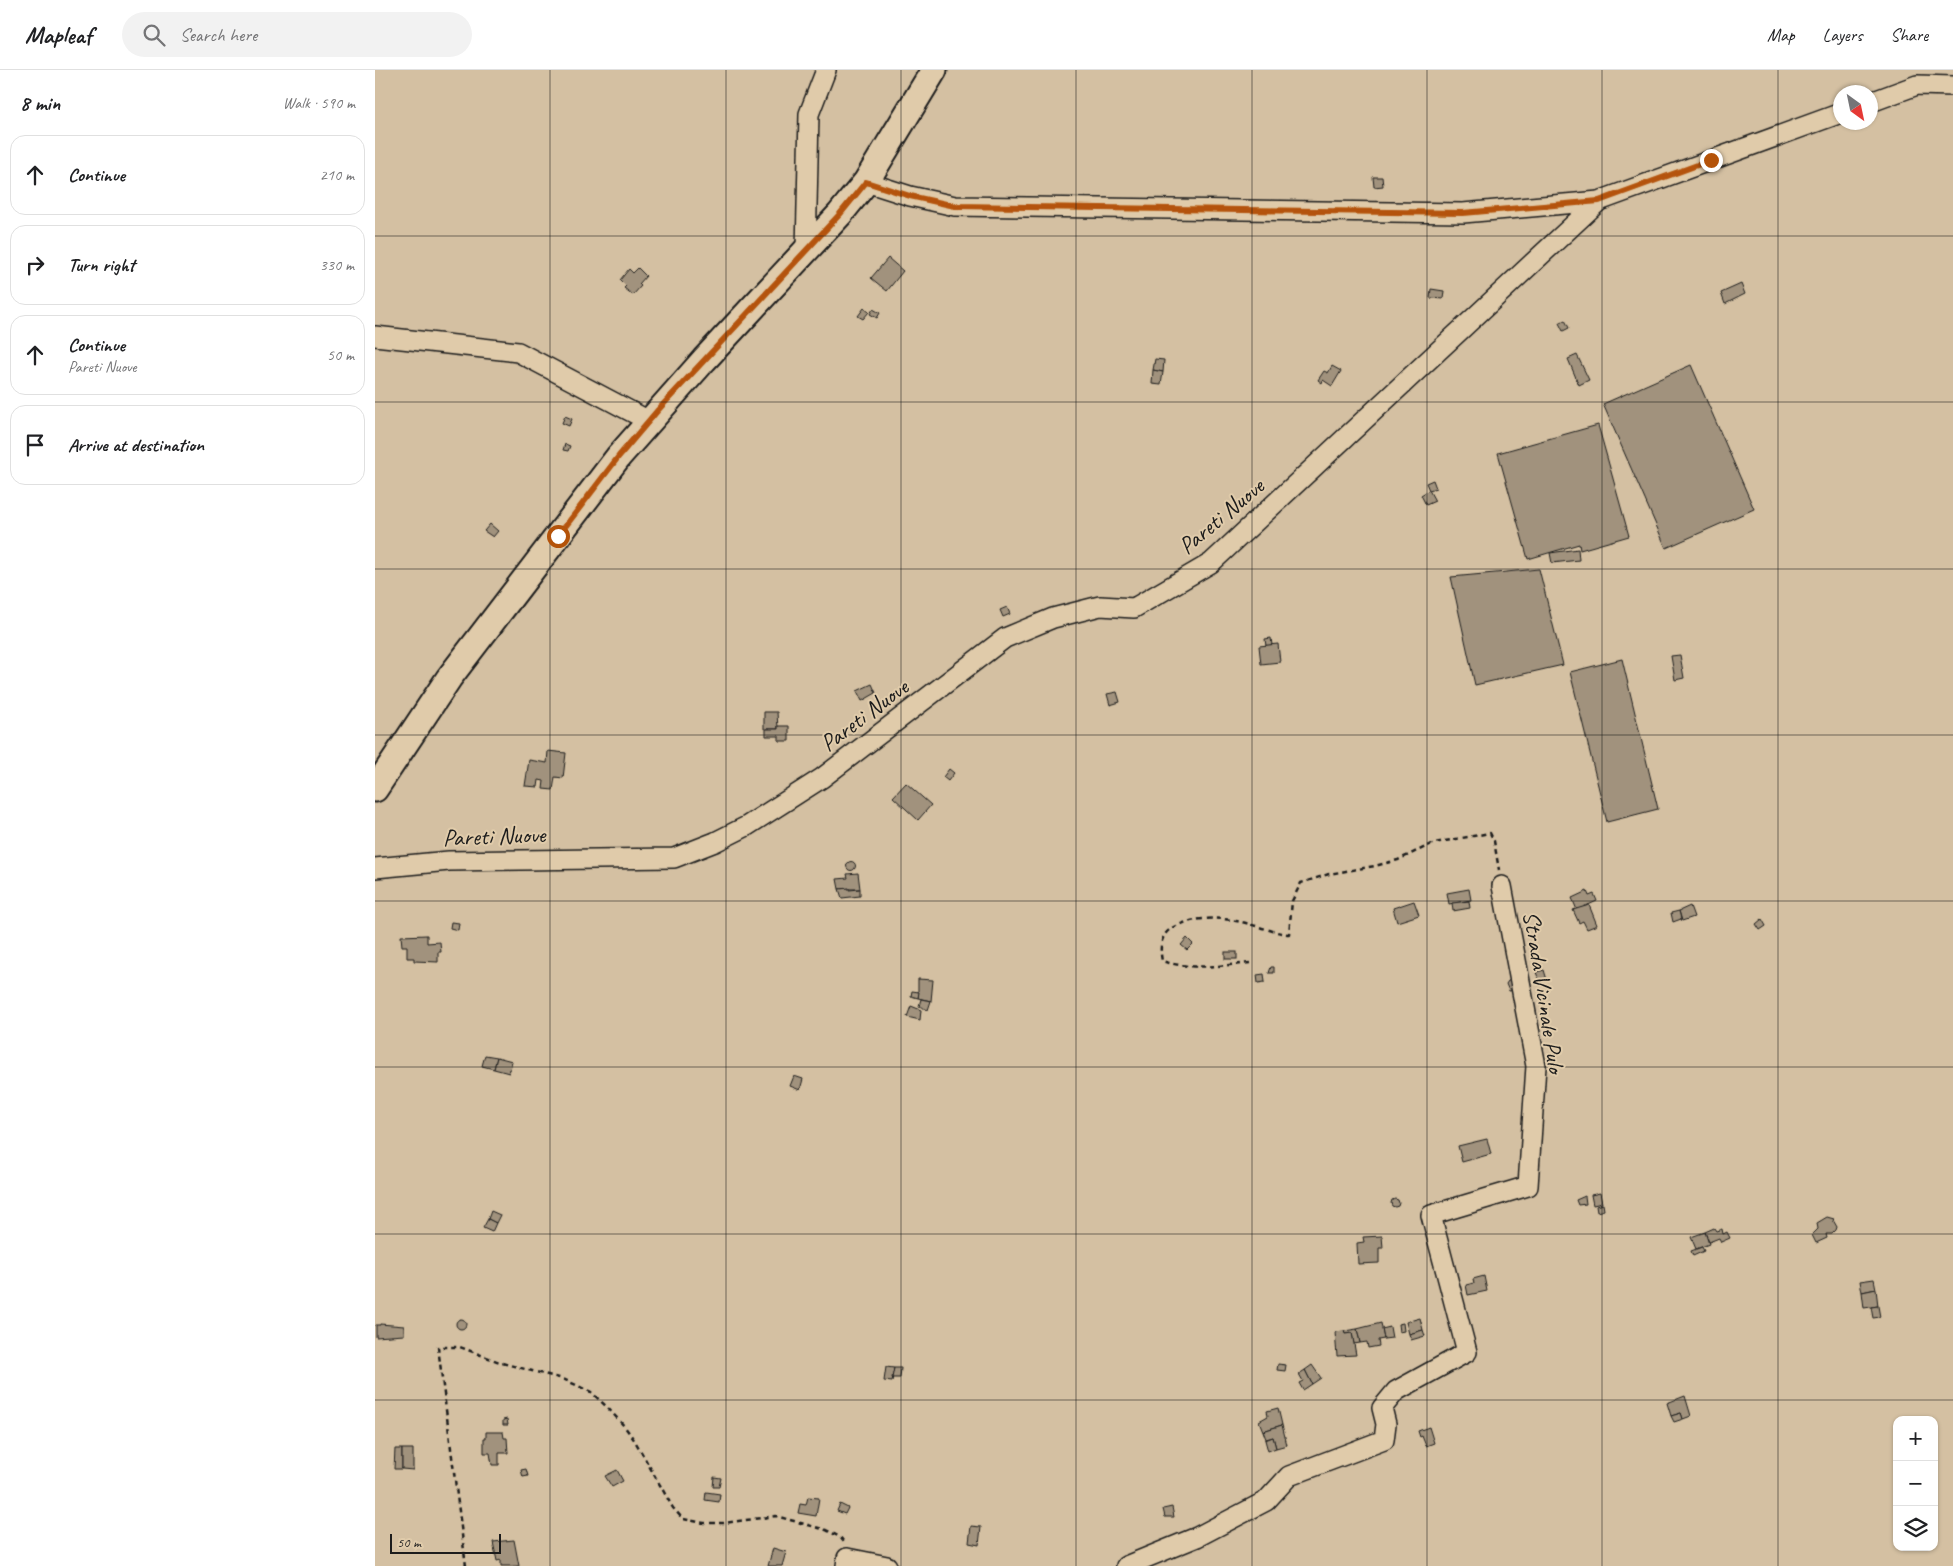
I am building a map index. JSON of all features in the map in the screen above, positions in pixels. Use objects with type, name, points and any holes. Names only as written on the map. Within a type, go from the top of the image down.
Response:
[{"type":"main road","points":[[375,789],[449,678],[619,456],[840,214],[866,182],[934,70]]},
{"type":"street","points":[[806,251],[809,114],[826,70]]},
{"type":"street","points":[[1878,99],[1917,85],[1953,86]]},
{"type":"street","name":"Pareti Nuove","points":[[375,868],[449,861],[674,858],[715,842],[747,826],[822,778],[1005,638],[1053,618],[1100,606],[1134,608],[1211,563],[1599,201],[1833,116]]},
{"type":"street","points":[[866,182],[910,196],[955,206],[1463,213],[1599,201]]},
{"type":"street","points":[[375,336],[518,352],[649,421]]},
{"type":"street","name":"Strada Vicinale Pulo","points":[[1126,1566],[1197,1537],[1266,1500],[1289,1476],[1384,1440],[1386,1424],[1382,1408],[1396,1391],[1467,1352],[1431,1215],[1528,1186],[1535,1066],[1502,886]]},
{"type":"street","points":[[846,1562],[887,1566]]},
{"type":"path","points":[[1250,963],[1206,967],[1179,966],[1162,961],[1159,949],[1163,936],[1172,928],[1202,918],[1241,922],[1276,933],[1289,934],[1292,901],[1301,883],[1329,874],[1398,860],[1434,843],[1463,837],[1490,833],[1494,841],[1502,886]]},
{"type":"path","points":[[466,1566],[438,1347],[460,1347],[502,1363],[563,1379],[591,1392],[625,1427],[673,1508],[683,1519],[703,1522],[724,1522],[777,1516],[801,1521],[840,1537],[847,1547],[846,1562]]},
{"type":"building","points":[[1373,177],[1382,177],[1383,186],[1374,187]]},
{"type":"building","points":[[888,258],[903,271],[887,291],[871,278]]},
{"type":"building","points":[[638,268],[646,276],[639,284],[641,286],[633,295],[624,288],[626,286],[620,280],[629,269],[633,273]]},
{"type":"building","points":[[1741,284],[1745,294],[1725,304],[1721,293]]},
{"type":"building","points":[[1431,289],[1444,291],[1443,299],[1430,298]]},
{"type":"building","points":[[864,308],[869,312],[863,319],[858,316]]},
{"type":"building","points":[[873,309],[880,313],[877,318],[870,314]]},
{"type":"building","points":[[1565,320],[1569,328],[1563,331],[1559,323]]},
{"type":"building","points":[[1577,355],[1589,380],[1579,385],[1568,359]]},
{"type":"building","points":[[1155,359],[1164,360],[1163,372],[1153,370]]},
{"type":"building","points":[[1691,365],[1754,509],[1666,548],[1603,404]]},
{"type":"building","points":[[1332,366],[1341,371],[1332,386],[1323,380],[1322,383],[1318,380],[1324,371],[1328,373]]},
{"type":"building","points":[[1153,370],[1163,372],[1161,385],[1152,384]]},
{"type":"building","points":[[565,416],[572,419],[569,426],[562,423]]},
{"type":"building","points":[[1598,425],[1629,536],[1580,550],[1579,544],[1528,559],[1498,453]]},
{"type":"building","points":[[565,444],[570,446],[568,451],[563,450]]},
{"type":"building","points":[[1433,480],[1436,488],[1429,490],[1426,483]]},
{"type":"building","points":[[1429,490],[1435,501],[1426,505],[1421,495]]},
{"type":"building","points":[[490,524],[498,531],[493,537],[484,531]]},
{"type":"building","points":[[1578,549],[1579,560],[1552,563],[1550,553]]},
{"type":"building","points":[[1539,569],[1563,665],[1475,685],[1451,577]]},
{"type":"building","points":[[1007,607],[1010,614],[1003,617],[1000,610]]},
{"type":"building","points":[[1271,638],[1272,645],[1266,646],[1265,639]]},
{"type":"building","points":[[1278,644],[1280,662],[1261,664],[1259,646]]},
{"type":"building","points":[[1680,655],[1684,678],[1675,680],[1671,656]]},
{"type":"building","points":[[1622,659],[1658,809],[1607,822],[1570,672]]},
{"type":"building","points":[[872,684],[876,693],[862,701],[857,691]]},
{"type":"building","points":[[1117,692],[1120,702],[1110,705],[1107,694]]},
{"type":"building","points":[[764,712],[777,712],[778,729],[764,729]]},
{"type":"building","points":[[778,726],[789,726],[789,741],[779,741],[779,736],[766,736],[766,729],[778,729]]},
{"type":"building","points":[[548,751],[566,753],[563,778],[555,777],[553,790],[543,789],[544,781],[539,780],[538,787],[525,786],[529,760],[547,763]]},
{"type":"building","points":[[949,769],[954,773],[948,781],[943,777]]},
{"type":"building","points":[[906,783],[931,805],[918,820],[893,797]]},
{"type":"building","points":[[851,861],[856,866],[851,871],[846,866]]},
{"type":"building","points":[[858,873],[860,889],[839,889],[837,879],[848,878],[847,874]]},
{"type":"building","points":[[849,888],[849,890],[860,889],[860,896],[842,898],[839,889]]},
{"type":"building","points":[[1469,889],[1471,900],[1449,904],[1447,893]]},
{"type":"building","points":[[1587,891],[1589,896],[1594,894],[1597,901],[1577,910],[1572,898]]},
{"type":"building","points":[[1414,901],[1419,915],[1397,922],[1393,908]]},
{"type":"building","points":[[1469,901],[1470,908],[1453,911],[1452,903]]},
{"type":"building","points":[[1589,905],[1597,925],[1587,929],[1583,921],[1579,923],[1573,910]]},
{"type":"building","points":[[1690,906],[1694,917],[1682,921],[1679,911]]},
{"type":"building","points":[[1679,911],[1681,919],[1673,922],[1671,913]]},
{"type":"building","points":[[1762,919],[1766,926],[1760,930],[1756,924]]},
{"type":"building","points":[[451,922],[459,923],[458,930],[450,928]]},
{"type":"building","points":[[427,935],[427,943],[440,942],[441,952],[438,952],[438,962],[414,961],[414,958],[407,958],[407,946],[402,946],[401,936]]},
{"type":"building","points":[[1187,938],[1193,944],[1187,950],[1181,945]]},
{"type":"building","points":[[1225,952],[1237,952],[1237,959],[1225,959]]},
{"type":"building","points":[[1271,967],[1274,967],[1274,973],[1269,973]]},
{"type":"building","points":[[1544,970],[1547,980],[1540,983],[1536,972]]},
{"type":"building","points":[[1264,974],[1265,982],[1258,983],[1257,975]]},
{"type":"building","points":[[918,979],[933,980],[931,1001],[918,998]]},
{"type":"building","points":[[1512,980],[1516,990],[1509,991],[1506,984]]},
{"type":"building","points":[[912,991],[919,992],[918,998],[911,996]]},
{"type":"building","points":[[921,999],[931,1001],[928,1010],[919,1006]]},
{"type":"building","points":[[911,1006],[921,1010],[920,1020],[907,1017]]},
{"type":"building","points":[[485,1055],[497,1057],[494,1069],[482,1066]]},
{"type":"building","points":[[497,1057],[512,1061],[509,1073],[494,1069]]},
{"type":"building","points":[[794,1076],[803,1079],[800,1090],[790,1086]]},
{"type":"building","points":[[1487,1139],[1491,1154],[1462,1162],[1458,1146]]},
{"type":"building","points":[[1600,1193],[1602,1203],[1593,1205],[1591,1195]]},
{"type":"building","points":[[1585,1196],[1586,1204],[1578,1205],[1576,1200]]},
{"type":"building","points":[[1395,1199],[1399,1203],[1395,1207],[1391,1203]]},
{"type":"building","points":[[1603,1204],[1604,1210],[1597,1212],[1596,1206]]},
{"type":"building","points":[[491,1211],[500,1215],[496,1223],[488,1219]]},
{"type":"building","points":[[1827,1217],[1834,1219],[1837,1227],[1836,1230],[1832,1234],[1826,1234],[1827,1238],[1816,1243],[1812,1235],[1818,1229],[1817,1223]]},
{"type":"building","points":[[488,1219],[496,1223],[492,1232],[483,1228]]},
{"type":"building","points":[[1714,1228],[1716,1231],[1722,1229],[1723,1234],[1727,1232],[1730,1238],[1721,1242],[1719,1238],[1709,1242],[1705,1232]]},
{"type":"building","points":[[1705,1232],[1709,1244],[1696,1249],[1691,1237]]},
{"type":"building","points":[[1382,1236],[1383,1248],[1379,1248],[1379,1263],[1358,1264],[1357,1243],[1364,1242],[1363,1237]]},
{"type":"building","points":[[1702,1247],[1704,1251],[1693,1256],[1691,1251]]},
{"type":"building","points":[[1484,1276],[1487,1291],[1468,1295],[1466,1285],[1474,1283],[1473,1279]]},
{"type":"building","points":[[1874,1279],[1876,1289],[1862,1292],[1860,1281]]},
{"type":"building","points":[[1876,1289],[1878,1306],[1864,1308],[1862,1292]]},
{"type":"building","points":[[1878,1306],[1880,1317],[1873,1318],[1871,1307]]},
{"type":"building","points":[[1420,1318],[1423,1330],[1409,1334],[1406,1322]]},
{"type":"building","points":[[459,1319],[463,1319],[466,1324],[465,1328],[459,1329],[456,1326],[456,1322]]},
{"type":"building","points":[[1381,1323],[1384,1339],[1378,1340],[1379,1346],[1368,1348],[1367,1342],[1360,1343],[1357,1329]]},
{"type":"building","points":[[1403,1323],[1404,1331],[1399,1332],[1398,1324]]},
{"type":"building","points":[[376,1325],[404,1326],[404,1335],[376,1337]]},
{"type":"building","points":[[1390,1327],[1392,1338],[1384,1339],[1382,1329]]},
{"type":"building","points":[[1357,1329],[1360,1343],[1354,1344],[1352,1333],[1345,1334],[1344,1331]]},
{"type":"building","points":[[1423,1330],[1425,1336],[1411,1340],[1409,1334]]},
{"type":"building","points":[[1344,1331],[1345,1334],[1352,1333],[1356,1355],[1337,1356],[1335,1332]]},
{"type":"building","points":[[1278,1364],[1286,1365],[1285,1371],[1277,1370]]},
{"type":"building","points":[[1312,1365],[1321,1378],[1312,1384],[1305,1370]]},
{"type":"building","points":[[886,1367],[894,1368],[892,1382],[884,1381]]},
{"type":"building","points":[[894,1368],[901,1368],[900,1378],[892,1378]]},
{"type":"building","points":[[1305,1370],[1312,1384],[1303,1390],[1299,1383],[1303,1381],[1299,1374]]},
{"type":"building","points":[[1685,1396],[1691,1416],[1683,1419],[1681,1413],[1671,1416],[1667,1403]]},
{"type":"building","points":[[1278,1408],[1282,1425],[1263,1431],[1259,1421],[1268,1416],[1267,1411]]},
{"type":"building","points":[[1681,1413],[1683,1419],[1674,1422],[1671,1416]]},
{"type":"building","points":[[507,1419],[508,1425],[503,1425],[503,1420]]},
{"type":"building","points":[[1282,1425],[1287,1445],[1276,1448],[1273,1437],[1266,1439],[1263,1431]]},
{"type":"building","points":[[1429,1427],[1434,1443],[1426,1446],[1418,1431]]},
{"type":"building","points":[[486,1432],[503,1432],[504,1438],[507,1438],[508,1453],[499,1453],[499,1465],[492,1465],[490,1453],[484,1453]]},
{"type":"building","points":[[1273,1437],[1276,1448],[1268,1451],[1265,1440]]},
{"type":"building","points":[[395,1449],[402,1449],[402,1469],[394,1469]]},
{"type":"building","points":[[402,1449],[413,1449],[413,1470],[402,1469]]},
{"type":"building","points":[[526,1469],[528,1476],[523,1477],[521,1470]]},
{"type":"building","points":[[617,1470],[623,1481],[612,1487],[605,1476]]},
{"type":"building","points":[[714,1477],[721,1478],[719,1487],[713,1487]]},
{"type":"building","points":[[706,1492],[720,1494],[719,1502],[705,1500]]},
{"type":"building","points":[[808,1497],[819,1498],[816,1516],[798,1513],[800,1504],[806,1505]]},
{"type":"building","points":[[840,1504],[848,1508],[845,1514],[837,1511]]},
{"type":"building","points":[[1172,1507],[1174,1517],[1165,1517],[1163,1509]]},
{"type":"building","points":[[971,1526],[981,1527],[979,1545],[969,1543]]},
{"type":"building","points":[[514,1540],[519,1566],[501,1566],[501,1560],[497,1561],[493,1542]]},
{"type":"building","points":[[773,1548],[786,1552],[782,1566],[768,1566]]},
{"type":"route","points":[[558,536],[619,456],[658,410],[840,214],[866,182],[910,196],[955,206],[1463,213],[1599,201],[1711,160]]}]
